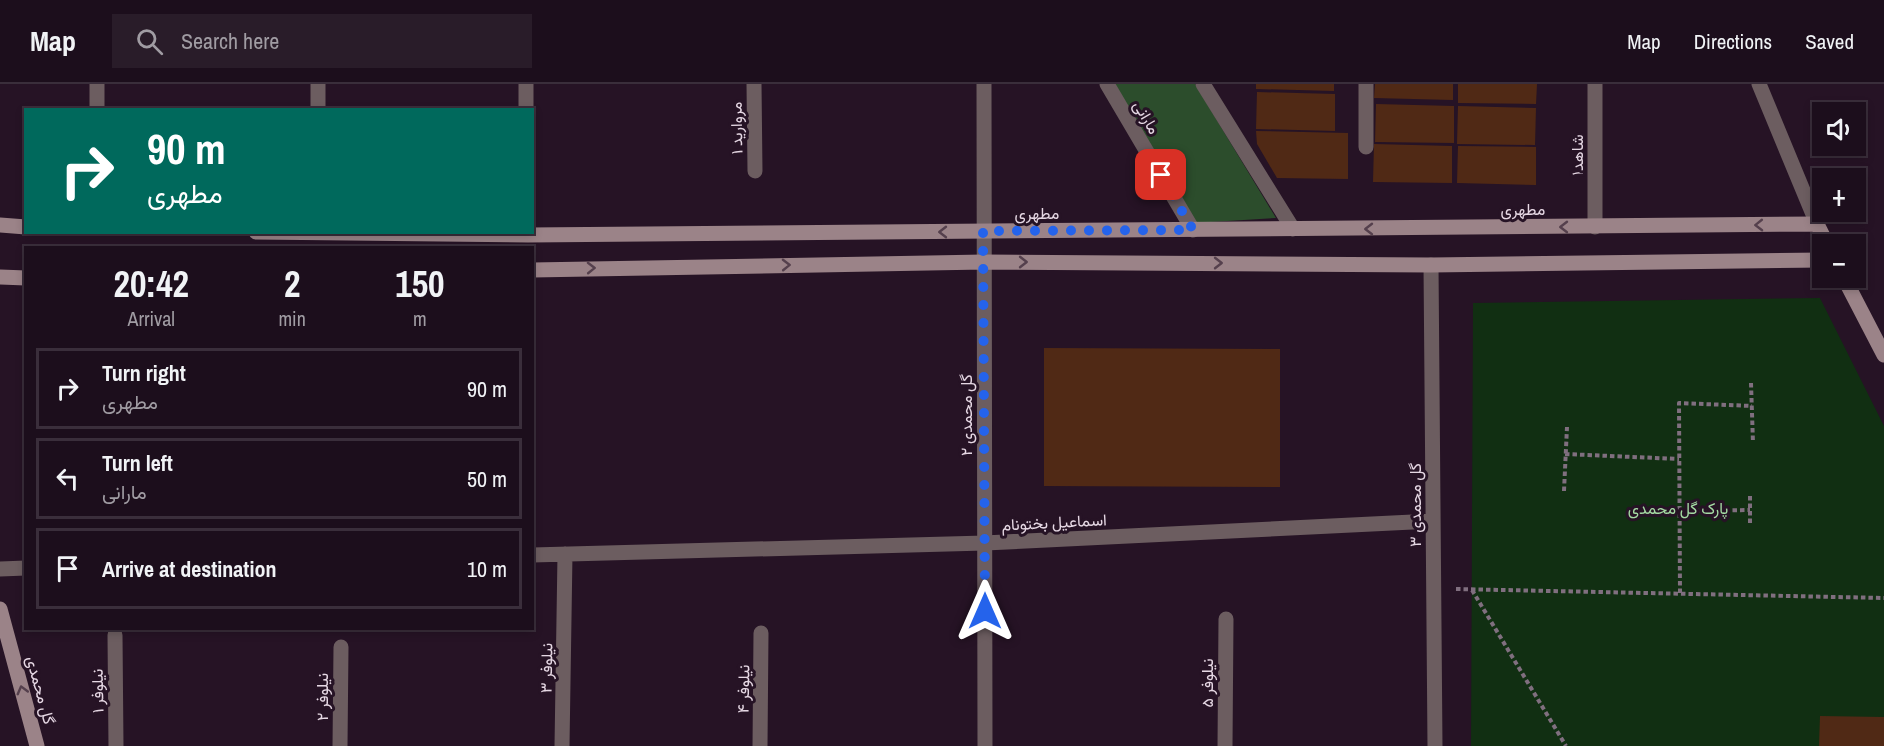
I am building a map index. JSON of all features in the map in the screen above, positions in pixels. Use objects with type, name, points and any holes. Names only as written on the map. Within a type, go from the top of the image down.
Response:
[{"type":"street","points":[[97,84],[97,108]]},
{"type":"street","points":[[318,84],[318,108]]},
{"type":"street","points":[[526,84],[526,108]]},
{"type":"street","name":"مروارید ۱","points":[[754,84],[755,171]]},
{"type":"street","name":"گل محمدی ۲","points":[[984,84],[986,746]]},
{"type":"street","name":"مارانی","points":[[1107,84],[1193,230]]},
{"type":"street","points":[[1203,84],[1293,229]]},
{"type":"street","points":[[1366,84],[1366,147]]},
{"type":"street","name":"شاهد۱","points":[[1595,84],[1595,227]]},
{"type":"street","points":[[1760,84],[1822,234]]},
{"type":"street","name":"مطهری","points":[[534,234],[1817,224]]},
{"type":"street","points":[[0,225],[24,227]]},
{"type":"street","points":[[534,270],[984,262],[1431,265],[1812,261]]},
{"type":"street","name":"گل محمدی ۳","points":[[1431,265],[1435,746]]},
{"type":"street","points":[[0,277],[24,278]]},
{"type":"street","points":[[1849,288],[1884,355]]},
{"type":"street","name":"اسماعیل بختونام","points":[[534,555],[985,543],[1433,521]]},
{"type":"street","name":"نیلوفر ۳","points":[[562,746],[566,554]]},
{"type":"street","points":[[0,569],[24,568]]},
{"type":"street","name":"گل محمدی","points":[[0,609],[37,746]]},
{"type":"street","name":"نیلوفر ۵","points":[[1225,746],[1226,620]]},
{"type":"street","name":"نیلوفر ۴","points":[[760,746],[761,633]]},
{"type":"street","name":"نیلوفر ۱","points":[[115,635],[116,746]]},
{"type":"street","name":"نیلوفر ۲","points":[[340,647],[340,746]]},
{"type":"path","points":[[1751,383],[1753,443]]},
{"type":"path","points":[[1680,594],[1679,403],[1752,406]]},
{"type":"path","points":[[1564,491],[1567,428]]},
{"type":"path","points":[[1565,454],[1679,459]]},
{"type":"path","points":[[1750,496],[1750,525]]},
{"type":"path","points":[[1680,511],[1750,510]]},
{"type":"path","points":[[1566,746],[1472,590],[1884,598]]},
{"type":"green space","points":[[1115,84],[1195,84],[1276,218],[1195,223]]},
{"type":"green space","name":"پارک گل محمدی","points":[[1820,298],[1884,426],[1884,746],[1471,746],[1473,303]]},
{"type":"building","points":[[1256,84],[1334,84],[1334,91],[1256,89]]},
{"type":"building","points":[[1375,84],[1453,84],[1453,100],[1374,98]]},
{"type":"building","points":[[1458,84],[1537,84],[1536,104],[1458,103]]},
{"type":"building","points":[[1257,92],[1335,94],[1335,131],[1256,129]]},
{"type":"building","points":[[1376,104],[1454,106],[1454,143],[1375,142]]},
{"type":"building","points":[[1458,106],[1536,108],[1535,145],[1457,144]]},
{"type":"building","points":[[1256,131],[1348,133],[1348,179],[1277,178],[1257,144]]},
{"type":"building","points":[[1374,144],[1452,146],[1452,183],[1373,182]]},
{"type":"building","points":[[1458,146],[1536,147],[1536,185],[1457,183]]},
{"type":"building","points":[[1044,348],[1280,349],[1280,487],[1044,486]]},
{"type":"building","points":[[1820,716],[1884,717],[1884,746],[1819,746]]},
{"type":"route","points":[[985,611],[983,231],[1193,230],[1161,175]]}]
